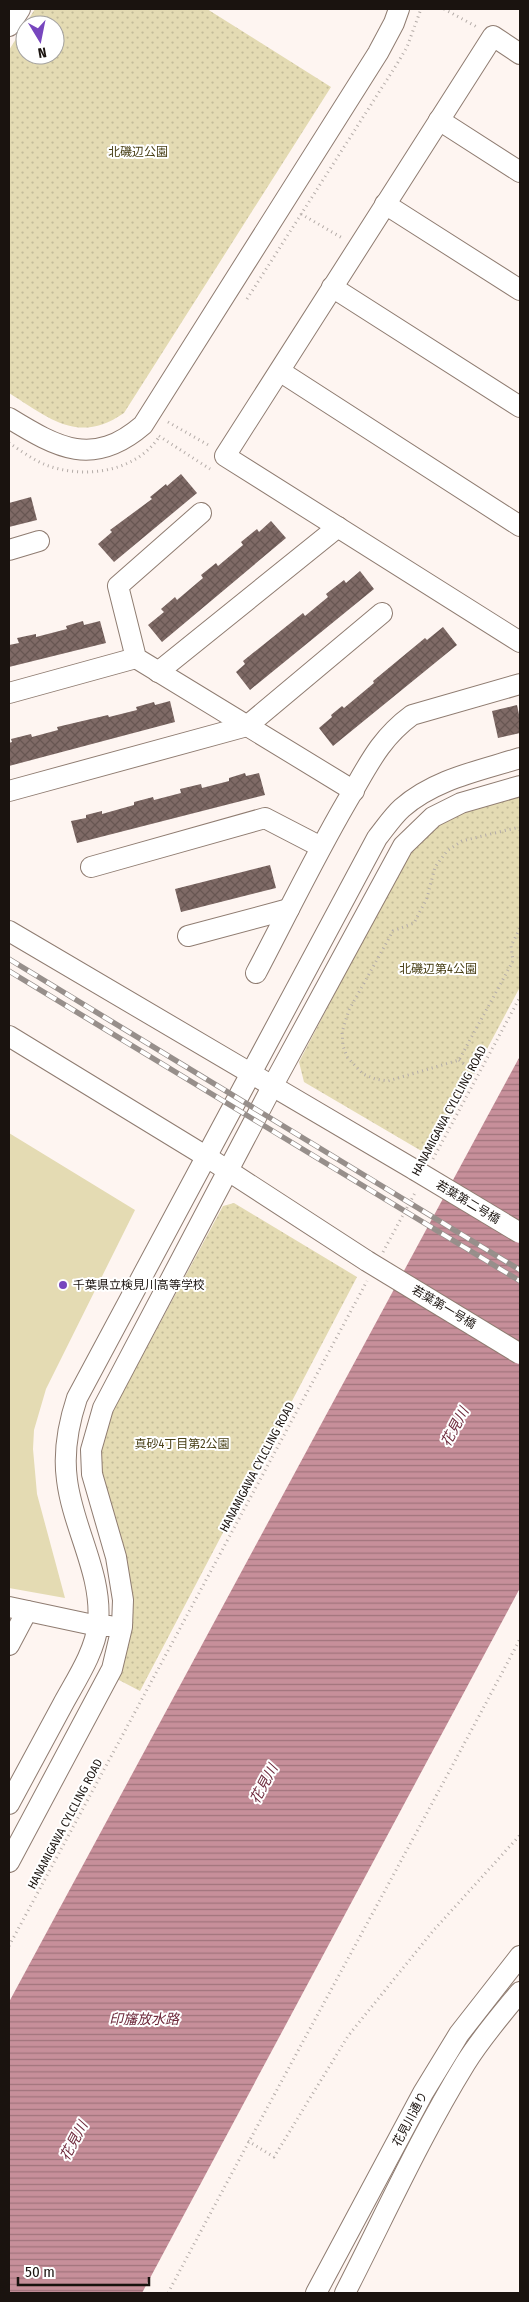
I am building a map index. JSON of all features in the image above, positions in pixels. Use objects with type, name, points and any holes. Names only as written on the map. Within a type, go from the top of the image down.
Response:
[{"type":"street","points":[[9,418],[51,443],[82,450],[110,446],[126,440],[143,425],[378,53],[394,24],[399,9]]},
{"type":"street","points":[[520,54],[492,36],[225,456],[520,642]]},
{"type":"street","points":[[439,120],[520,172]]},
{"type":"street","points":[[386,204],[520,290]]},
{"type":"street","points":[[332,287],[520,407]]},
{"type":"street","points":[[280,372],[520,526]]},
{"type":"street","points":[[200,513],[118,586],[136,658],[354,791]]},
{"type":"street","points":[[158,672],[338,527]]},
{"type":"street","points":[[9,550],[40,541]]},
{"type":"street","points":[[9,791],[247,726],[382,613]]},
{"type":"street","points":[[9,693],[136,658]]},
{"type":"street","points":[[256,973],[320,848],[380,744],[412,715],[520,684]]},
{"type":"street","points":[[9,1804],[88,1659],[98,1626],[98,1601],[91,1562],[67,1482],[65,1455],[68,1423],[77,1398],[377,838],[402,808],[430,788],[453,778],[520,758]]},
{"type":"street","points":[[9,1862],[112,1669],[122,1627],[123,1600],[116,1556],[92,1474],[91,1450],[103,1408],[227,1170],[403,846],[433,817],[461,803],[520,786]]},
{"type":"street","points":[[91,867],[266,818],[320,848]]},
{"type":"street","points":[[188,936],[289,909]]},
{"type":"street","name":"若葉第二号橋","points":[[9,931],[520,1234]]},
{"type":"street","name":"若葉第一号橋","points":[[9,1036],[207,1157],[372,1265],[520,1354]]},
{"type":"street","points":[[9,1645],[18,1609],[98,1626],[122,1627]]},
{"type":"street","name":"花見川通り","points":[[316,2293],[423,2093],[458,2034],[520,1956]]},
{"type":"street","name":"花見川通り","points":[[346,2293],[437,2114],[466,2063],[495,2022],[520,1992]]},
{"type":"path","points":[[444,9],[492,36]]},
{"type":"path","points":[[301,214],[358,246]]},
{"type":"path","points":[[168,422],[225,456]]},
{"type":"path","points":[[520,830],[516,828],[462,841],[440,857],[429,884],[427,898],[414,923],[393,931],[349,1010],[342,1032],[343,1046],[347,1057],[363,1074],[375,1079],[388,1081],[459,1060],[512,961],[511,946],[520,928]]},
{"type":"path","name":"HANAMIGAWA CYLCLING ROAD","points":[[9,1946],[421,1174],[520,997]]},
{"type":"path","points":[[459,1060],[478,1075]]},
{"type":"path","points":[[168,2293],[248,2142],[403,1861],[520,1641]]},
{"type":"path","points":[[248,2142],[274,2157],[348,2036],[433,1931],[520,1835]]},
{"type":"green space","name":"北磯辺公園","points":[[35,9],[207,9],[331,87],[124,413],[92,427],[78,427],[51,419],[9,393],[9,50],[15,41],[15,65],[65,65],[65,15],[31,15]]},
{"type":"green space","name":"北磯辺第4公園","points":[[520,796],[520,987],[430,1156],[304,1082],[299,1062],[411,848],[435,826],[472,809]]},
{"type":"green space","name":"千葉県立検見川高等学校","points":[[9,1133],[135,1210],[46,1389],[34,1430],[33,1449],[37,1494],[65,1598],[9,1588]]},
{"type":"green space","name":"真砂4丁目第2公園","points":[[234,1203],[357,1277],[140,1691],[117,1679],[130,1636],[97,1457],[103,1429],[223,1206]]},
{"type":"water","name":"印旛放水路","points":[[520,1056],[520,1588],[142,2293],[9,2293],[9,2002]]},
{"type":"building","points":[[181,474],[197,493],[114,562],[98,544],[112,532],[110,530],[152,499],[150,497]]},
{"type":"building","points":[[31,497],[37,520],[9,527],[9,503]]},
{"type":"building","points":[[271,521],[286,538],[162,642],[148,625],[164,612],[161,609],[175,597],[177,600],[203,578],[201,575],[216,563],[218,566],[243,545],[241,542],[257,529],[259,532]]},
{"type":"building","points":[[360,571],[374,589],[250,690],[236,672],[245,664],[243,661],[303,613],[305,616],[328,597],[326,594],[344,580],[346,583]]},
{"type":"building","points":[[83,621],[84,625],[100,621],[106,643],[9,667],[9,645],[19,643],[17,638],[36,634],[36,637],[67,629],[66,626]]},
{"type":"building","points":[[443,627],[457,645],[333,746],[319,728],[332,717],[331,715],[342,706],[344,708],[425,638],[427,640]]},
{"type":"building","points":[[170,701],[175,722],[9,766],[9,743],[12,742],[11,739],[31,734],[32,737],[58,730],[57,727],[137,710],[136,707],[154,702],[155,705]]},
{"type":"building","points":[[517,705],[520,733],[498,738],[492,711]]},
{"type":"building","points":[[245,773],[246,776],[259,773],[265,795],[77,843],[71,821],[86,818],[86,815],[102,811],[102,814],[134,805],[134,802],[153,797],[154,800],[181,793],[180,789],[201,784],[202,788],[229,781],[229,778]]},
{"type":"building","points":[[270,865],[276,888],[181,912],[175,889]]},
{"type":"railway","points":[[9,959],[520,1270]]},
{"type":"railway","points":[[9,971],[520,1281]]},
{"type":"place","name":"千葉県立検見川高等学校","points":[[63,1285]]},
{"type":"water label","name":"花見川","points":[[455,1427]]},
{"type":"water label","name":"花見川","points":[[264,1784]]},
{"type":"water label","name":"花見川","points":[[74,2141]]}]
